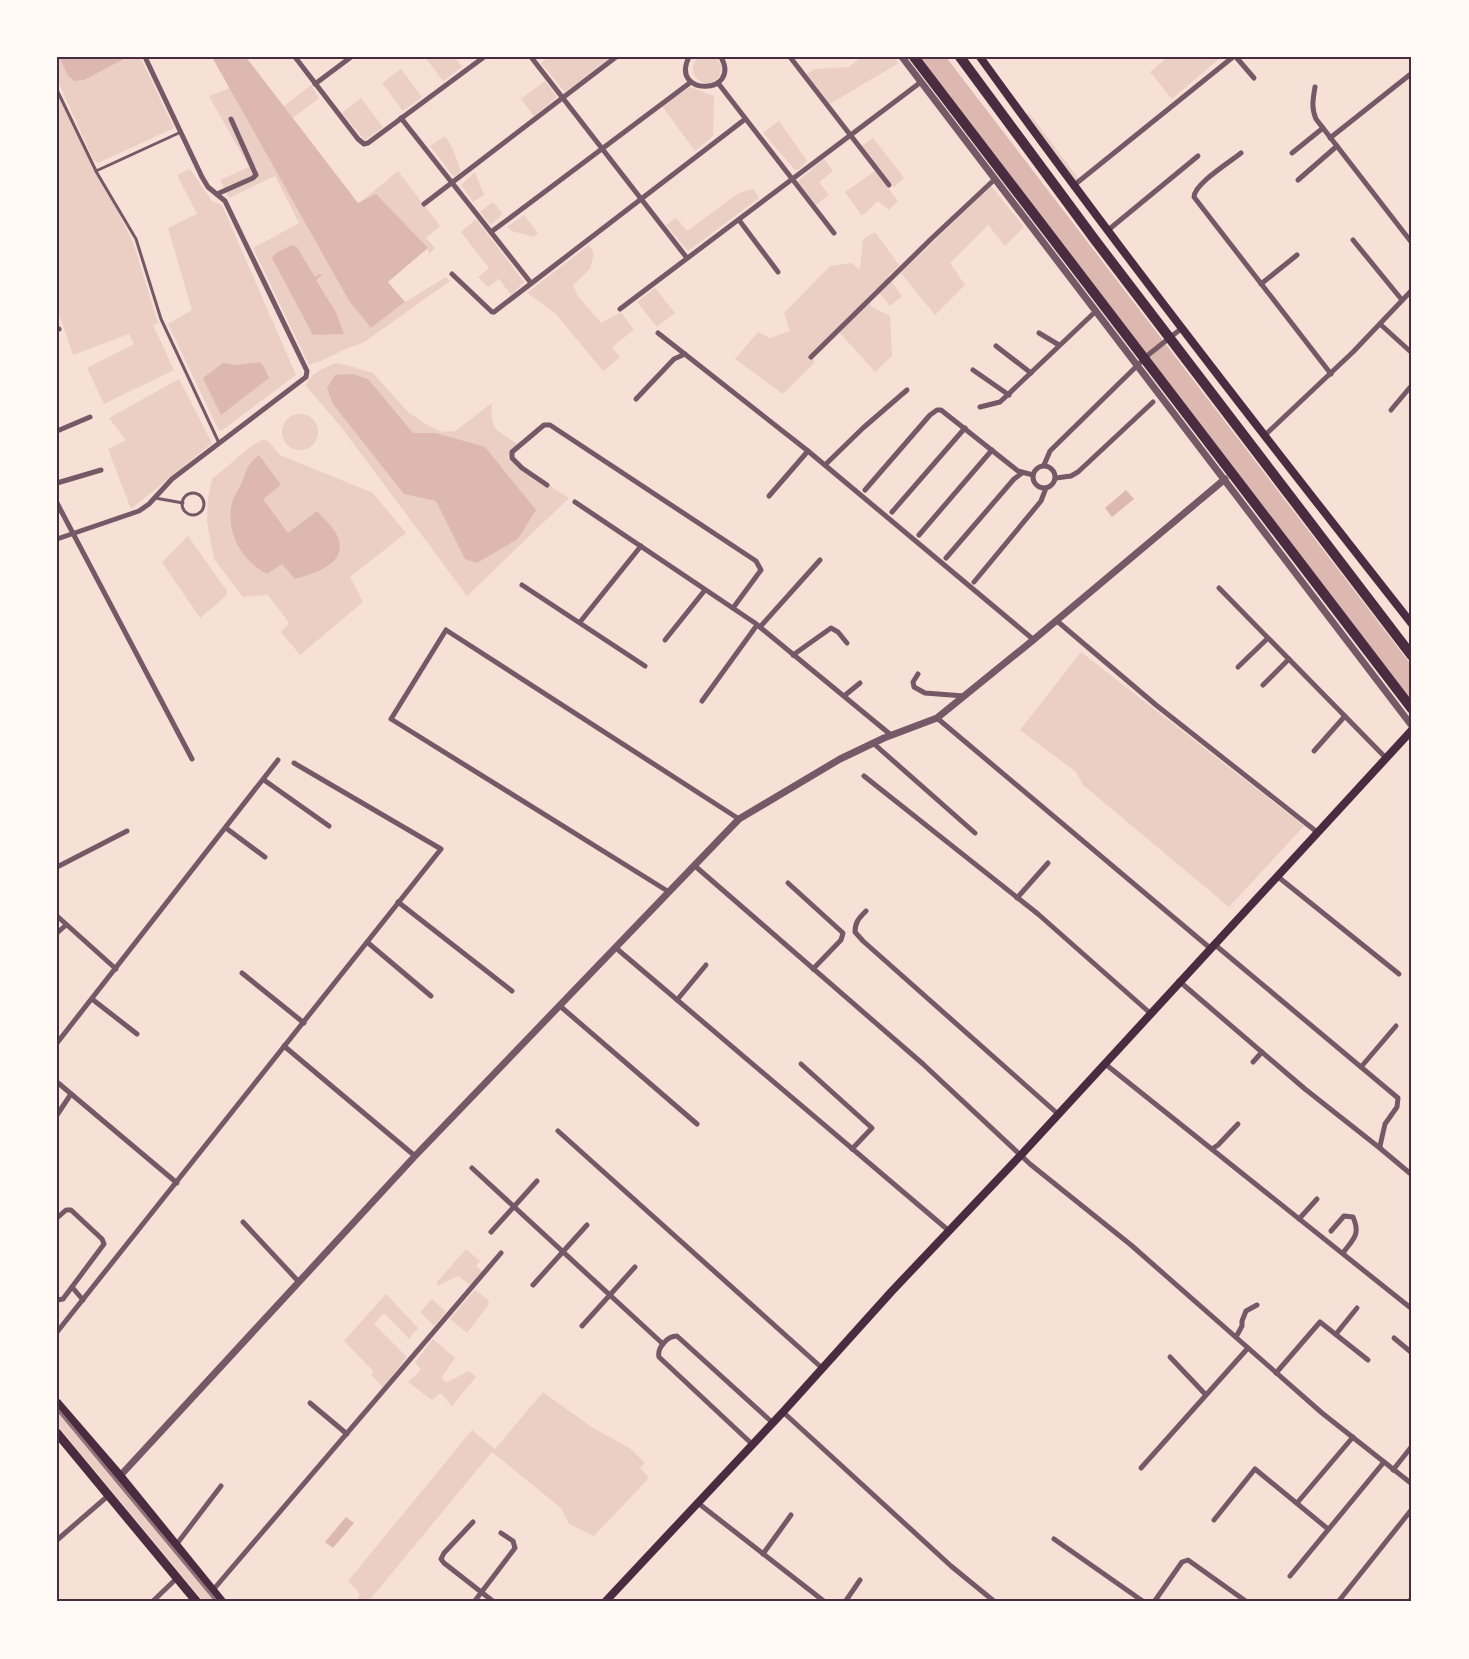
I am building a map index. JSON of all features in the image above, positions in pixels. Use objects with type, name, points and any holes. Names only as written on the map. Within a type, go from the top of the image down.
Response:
[{"type":"highway","points":[[914,57],[1412,709]]},
{"type":"highway","points":[[960,57],[1095,240],[1412,656]]},
{"type":"main road","points":[[981,57],[1107,231],[1412,624]]},
{"type":"main road","points":[[605,1602],[783,1413],[948,1230],[1021,1155],[1412,728]]},
{"type":"main road","points":[[57,1403],[120,1476],[222,1602]]},
{"type":"main road","points":[[57,1433],[197,1602]]},
{"type":"street","points":[[57,539],[139,511],[172,479],[306,376],[307,371],[226,205],[208,187],[202,177],[145,57]]},
{"type":"street","points":[[295,57],[364,144],[484,57]]},
{"type":"street","points":[[315,84],[351,57]]},
{"type":"street","points":[[531,57],[687,258]]},
{"type":"street","points":[[424,204],[616,57]]},
{"type":"street","points":[[689,57],[686,71],[691,81],[701,87],[718,83],[724,73],[721,57]]},
{"type":"street","points":[[790,57],[889,184]]},
{"type":"street","points":[[902,57],[1412,728]]},
{"type":"street","points":[[1073,186],[1234,57],[1254,78]]},
{"type":"street","points":[[1330,138],[1412,73]]},
{"type":"street","points":[[491,232],[691,81]]},
{"type":"street","points":[[620,309],[921,82]]},
{"type":"street","points":[[718,83],[744,120],[834,233]]},
{"type":"street","points":[[1315,87],[1312,102],[1313,113],[1412,243]]},
{"type":"street","points":[[401,118],[531,283]]},
{"type":"street","points":[[217,194],[256,175],[231,119]]},
{"type":"street","points":[[452,274],[492,312],[744,120]]},
{"type":"street","points":[[1292,153],[1323,128]]},
{"type":"street","points":[[1298,180],[1337,146]]},
{"type":"street","points":[[1241,153],[1196,189],[1194,197],[1331,374]]},
{"type":"street","points":[[1107,231],[1198,156]]},
{"type":"street","points":[[811,357],[995,179]]},
{"type":"street","points":[[739,220],[778,272]]},
{"type":"street","points":[[1353,240],[1402,300]]},
{"type":"street","points":[[1261,284],[1297,255]]},
{"type":"street","points":[[1264,436],[1331,374],[1412,290]]},
{"type":"street","points":[[980,407],[1000,402],[1009,395],[1096,311]]},
{"type":"street","points":[[1380,324],[1412,353]]},
{"type":"street","points":[[1044,465],[1053,468],[1056,478],[1053,485],[1046,488],[1036,484],[1033,475],[1035,470],[1044,465],[1050,451],[1137,366],[1182,328]]},
{"type":"street","points":[[658,333],[808,451],[1034,640]]},
{"type":"street","points":[[1038,333],[1059,345]]},
{"type":"street","points":[[996,346],[1031,373]]},
{"type":"street","points":[[636,399],[674,359],[685,354]]},
{"type":"street","points":[[974,370],[1009,395]]},
{"type":"street","points":[[1391,410],[1412,386]]},
{"type":"street","points":[[825,465],[907,390]]},
{"type":"street","points":[[1056,478],[1071,476],[1078,472],[1153,402]]},
{"type":"street","points":[[865,490],[937,410],[946,412],[1022,473],[1033,475]]},
{"type":"street","points":[[57,431],[90,417]]},
{"type":"street","points":[[547,485],[522,468],[512,458],[512,452],[544,425],[550,425],[756,561],[761,570],[733,608]]},
{"type":"street","points":[[892,512],[965,428]]},
{"type":"street","points":[[919,535],[992,450]]},
{"type":"street","points":[[769,496],[808,451]]},
{"type":"street","points":[[57,483],[101,470]]},
{"type":"street","points":[[946,558],[1014,479],[1022,473]]},
{"type":"street","points":[[120,1476],[415,1156],[739,819],[840,759],[891,735],[937,718],[1057,621],[1225,479]]},
{"type":"street","points":[[974,582],[1041,501],[1046,488]]},
{"type":"street","points":[[575,502],[759,626],[891,735]]},
{"type":"street","points":[[57,503],[192,759]]},
{"type":"street","points":[[580,622],[641,546]]},
{"type":"street","points":[[702,701],[759,626],[820,560]]},
{"type":"street","points":[[522,585],[645,666]]},
{"type":"street","points":[[1219,588],[1385,757]]},
{"type":"street","points":[[665,640],[705,590]]},
{"type":"street","points":[[1057,621],[1156,705],[1317,832]]},
{"type":"street","points":[[793,655],[831,628],[838,632],[847,643]]},
{"type":"street","points":[[669,892],[391,718],[446,630],[739,819]]},
{"type":"street","points":[[1238,667],[1268,638]]},
{"type":"street","points":[[1263,685],[1289,659]]},
{"type":"street","points":[[918,674],[913,682],[914,687],[921,692],[964,696]]},
{"type":"street","points":[[844,696],[860,683]]},
{"type":"street","points":[[1314,751],[1345,716]]},
{"type":"street","points":[[937,718],[1398,1098],[1398,1107],[1385,1125],[1381,1149]]},
{"type":"street","points":[[873,743],[975,833]]},
{"type":"street","points":[[57,1043],[278,760]]},
{"type":"street","points":[[57,1332],[441,849],[294,763]]},
{"type":"street","points":[[864,776],[1017,898],[1150,1013]]},
{"type":"street","points":[[264,780],[329,826]]},
{"type":"street","points":[[226,828],[265,857]]},
{"type":"street","points":[[57,867],[127,831]]},
{"type":"street","points":[[1017,898],[1048,863]]},
{"type":"street","points":[[695,866],[923,1064],[1021,1155],[1131,1245],[1276,1373],[1412,1484]]},
{"type":"street","points":[[1277,876],[1399,974]]},
{"type":"street","points":[[788,883],[843,933],[841,940],[813,969]]},
{"type":"street","points":[[398,903],[512,991]]},
{"type":"street","points":[[866,911],[856,921],[855,932],[859,937],[1058,1114]]},
{"type":"street","points":[[57,916],[116,969]]},
{"type":"street","points":[[57,933],[66,925]]},
{"type":"street","points":[[367,942],[431,996]]},
{"type":"street","points":[[616,948],[948,1230]]},
{"type":"street","points":[[677,1000],[706,965]]},
{"type":"street","points":[[242,973],[304,1023]]},
{"type":"street","points":[[1179,981],[1333,1112],[1412,1175]]},
{"type":"street","points":[[92,999],[137,1034]]},
{"type":"street","points":[[560,1006],[697,1124]]},
{"type":"street","points":[[1361,1067],[1396,1026]]},
{"type":"street","points":[[284,1046],[415,1156]]},
{"type":"street","points":[[1253,1062],[1262,1052]]},
{"type":"street","points":[[1104,1063],[1412,1309]]},
{"type":"street","points":[[801,1064],[872,1128],[852,1149]]},
{"type":"street","points":[[57,1082],[177,1182]]},
{"type":"street","points":[[57,1115],[72,1094]]},
{"type":"street","points":[[1212,1149],[1238,1124]]},
{"type":"street","points":[[558,1131],[822,1368]]},
{"type":"street","points":[[471,1168],[663,1344]]},
{"type":"street","points":[[491,1232],[537,1181]]},
{"type":"street","points":[[1299,1219],[1317,1199]]},
{"type":"street","points":[[57,1218],[66,1210],[71,1210],[102,1239],[104,1244],[63,1299],[57,1300]]},
{"type":"street","points":[[1331,1231],[1344,1216],[1353,1217],[1358,1227],[1357,1233],[1342,1253]]},
{"type":"street","points":[[243,1222],[298,1281]]},
{"type":"street","points":[[533,1285],[587,1225]]},
{"type":"street","points":[[213,1590],[501,1254]]},
{"type":"street","points":[[582,1326],[635,1267]]},
{"type":"street","points":[[72,1287],[83,1300]]},
{"type":"street","points":[[1236,1337],[1246,1311],[1257,1305]]},
{"type":"street","points":[[1336,1334],[1357,1308]]},
{"type":"street","points":[[1276,1373],[1320,1322],[1368,1360]]},
{"type":"street","points":[[752,1444],[659,1357],[658,1354],[663,1344],[669,1338],[676,1336],[773,1423]]},
{"type":"street","points":[[1394,1338],[1412,1353]]},
{"type":"street","points":[[1140,1468],[1248,1348]]},
{"type":"street","points":[[1170,1357],[1206,1395]]},
{"type":"street","points":[[310,1403],[347,1434]]},
{"type":"street","points":[[783,1413],[951,1566],[995,1602]]},
{"type":"street","points":[[1297,1503],[1353,1437]]},
{"type":"street","points":[[1393,1470],[1412,1446]]},
{"type":"street","points":[[1290,1576],[1384,1462]]},
{"type":"street","points":[[1214,1520],[1255,1469],[1328,1529]]},
{"type":"street","points":[[176,1545],[221,1486]]},
{"type":"street","points":[[57,1540],[109,1495]]},
{"type":"street","points":[[698,1503],[825,1602]]},
{"type":"street","points":[[1339,1602],[1412,1509]]},
{"type":"street","points":[[763,1554],[792,1515]]},
{"type":"street","points":[[473,1522],[441,1559],[494,1602]]},
{"type":"street","points":[[474,1602],[515,1548],[513,1541],[501,1533]]},
{"type":"street","points":[[1054,1539],[1144,1602]]},
{"type":"street","points":[[1154,1602],[1182,1562],[1188,1560],[1247,1602]]},
{"type":"street","points":[[153,1602],[177,1578]]},
{"type":"street","points":[[845,1602],[860,1580]]},
{"type":"street","points":[[1409,1602],[1412,1598]]},
{"type":"lane","points":[[57,90],[96,171],[136,239],[162,319],[219,443]]},
{"type":"lane","points":[[96,171],[181,132]]},
{"type":"lane","points":[[194,494],[201,496],[204,506],[198,514],[191,515],[185,511],[183,503],[187,495],[194,494]]},
{"type":"lane","points":[[154,498],[183,503]]},
{"type":"shaded area","points":[[707,55],[717,59],[721,69],[717,79],[707,83],[697,79],[693,69],[697,59]]},
{"type":"shaded area","points":[[57,57],[68,76],[84,80],[128,57],[140,57],[174,128],[98,163],[93,159],[57,79]]},
{"type":"shaded area","points":[[59,57],[128,57],[84,80],[75,81],[68,76]]},
{"type":"shaded area","points":[[212,57],[246,57],[358,203],[376,194],[428,248],[388,282],[405,302],[371,328],[349,301]]},
{"type":"shaded area","points":[[425,57],[455,57],[462,67],[443,81]]},
{"type":"shaded area","points":[[549,57],[611,57],[565,92],[541,63]]},
{"type":"shaded area","points":[[861,57],[894,57],[899,63],[830,104],[807,74],[814,69],[849,67]]},
{"type":"shaded area","points":[[918,57],[946,57],[1412,666],[1412,702]]},
{"type":"shaded area","points":[[1168,57],[1221,57],[1172,99],[1150,72]]},
{"type":"shaded area","points":[[401,69],[422,97],[403,111],[382,83]]},
{"type":"shaded area","points":[[545,81],[557,97],[534,116],[521,99]]},
{"type":"shaded area","points":[[311,85],[319,98],[293,118],[284,106]]},
{"type":"shaded area","points":[[690,87],[714,96],[713,136],[695,151],[662,106]]},
{"type":"shaded area","points":[[230,88],[349,301],[371,328],[405,302],[446,277],[450,281],[363,343],[309,365],[253,248],[299,223],[275,176],[229,198],[220,180],[249,167],[209,96]]},
{"type":"shaded area","points":[[57,92],[133,242],[158,323],[153,325],[174,370],[104,404],[87,368],[134,344],[129,334],[73,355],[57,308]]},
{"type":"shaded area","points":[[361,98],[383,127],[365,140],[342,113]]},
{"type":"shaded area","points":[[1022,112],[1030,114],[1080,181],[1076,186]]},
{"type":"shaded area","points":[[779,121],[807,161],[798,170],[795,170],[763,133]]},
{"type":"shaded area","points":[[445,136],[461,171],[454,177],[430,146]]},
{"type":"shaded area","points":[[873,138],[904,178],[894,187],[861,146]]},
{"type":"shaded area","points":[[824,159],[833,171],[819,182],[829,195],[816,205],[797,182]]},
{"type":"shaded area","points":[[190,169],[212,201],[222,205],[296,375],[221,431],[218,429],[168,324],[192,310],[168,228],[197,214],[177,175]]},
{"type":"shaded area","points":[[398,171],[440,226],[426,238],[435,248],[429,254],[428,248],[358,204]]},
{"type":"shaded area","points":[[875,171],[898,201],[889,210],[878,201],[862,216],[845,192]]},
{"type":"shaded area","points":[[475,172],[484,195],[473,202],[461,185]]},
{"type":"shaded area","points":[[991,186],[1024,227],[1005,246],[988,225],[950,263],[965,285],[935,315],[901,273]]},
{"type":"shaded area","points":[[753,189],[759,198],[688,251],[666,225],[676,218],[687,231],[739,193]]},
{"type":"shaded area","points":[[493,202],[503,214],[491,225],[480,212]]},
{"type":"shaded area","points":[[524,215],[538,233],[534,237],[512,231],[507,227]]},
{"type":"shaded area","points":[[476,219],[524,282],[511,295],[499,279],[488,287],[478,277],[489,268],[461,232]]},
{"type":"shaded area","points":[[875,232],[899,265],[888,276],[902,296],[890,306],[876,289],[869,296],[871,306],[890,316],[892,356],[875,372],[840,333],[813,359],[815,362],[783,394],[735,359],[758,332],[770,338],[790,331],[784,313],[830,266],[851,263],[860,269],[863,239]]},
{"type":"shaded area","points":[[292,245],[296,246],[315,277],[322,275],[316,280],[337,314],[344,334],[313,335],[272,258],[276,253]]},
{"type":"shaded area","points":[[589,245],[594,253],[590,269],[573,285],[578,296],[601,323],[621,312],[634,330],[612,347],[620,357],[603,371],[555,313],[527,293]]},
{"type":"shaded area","points":[[655,288],[675,313],[657,327],[637,302]]},
{"type":"shaded area","points":[[259,362],[263,365],[269,378],[221,415],[203,378],[223,363],[236,365]]},
{"type":"shaded area","points":[[335,363],[373,373],[408,412],[443,432],[455,431],[492,403],[494,426],[519,446],[507,458],[569,498],[467,596],[342,428],[306,386],[314,375]]},
{"type":"shaded area","points":[[353,374],[368,379],[413,433],[436,433],[485,447],[536,510],[518,539],[477,563],[465,559],[436,501],[404,494],[333,404],[327,388],[335,375]]},
{"type":"shaded area","points":[[179,379],[212,443],[131,509],[108,449],[126,440],[109,418]]},
{"type":"shaded area","points":[[300,414],[313,419],[318,432],[313,445],[300,450],[287,445],[282,432],[287,419]]},
{"type":"shaded area","points":[[263,439],[268,441],[280,455],[373,493],[406,533],[350,577],[363,602],[300,655],[281,632],[289,623],[268,595],[243,597],[214,559],[207,522],[212,479]]},
{"type":"shaded area","points":[[259,455],[281,485],[263,499],[288,533],[317,511],[329,523],[338,538],[340,547],[338,555],[334,561],[319,571],[295,579],[282,564],[267,574],[250,562],[238,545],[231,524],[232,503],[248,467]]},
{"type":"shaded area","points":[[1126,490],[1134,499],[1112,517],[1105,508]]},
{"type":"shaded area","points":[[188,536],[227,591],[226,596],[200,618],[162,562]]},
{"type":"shaded area","points":[[1081,652],[1304,826],[1229,907],[1083,785],[1076,772],[1020,730]]},
{"type":"shaded area","points":[[466,1249],[480,1261],[476,1266],[482,1271],[470,1285],[458,1276],[437,1286],[437,1282]]},
{"type":"shaded area","points":[[475,1290],[488,1300],[489,1304],[467,1333],[450,1319]]},
{"type":"shaded area","points":[[386,1294],[418,1328],[409,1339],[384,1313],[374,1324],[407,1357],[383,1387],[371,1375],[374,1372],[344,1341]]},
{"type":"shaded area","points":[[432,1299],[446,1312],[434,1326],[420,1312]]},
{"type":"shaded area","points":[[433,1339],[455,1358],[441,1378],[447,1382],[469,1371],[476,1377],[452,1406],[441,1393],[432,1400],[408,1382],[421,1370],[415,1362]]},
{"type":"shaded area","points":[[543,1392],[590,1426],[631,1449],[645,1463],[640,1468],[649,1478],[594,1536],[569,1524],[561,1508],[492,1452],[368,1602],[355,1602],[359,1596],[358,1591],[348,1581],[472,1430],[495,1449]]},
{"type":"shaded area","points":[[57,1409],[218,1600],[216,1602],[204,1602],[57,1425]]},
{"type":"shaded area","points":[[346,1517],[354,1523],[333,1548],[325,1542]]},
{"type":"railway","points":[[57,1409],[217,1602]]}]
